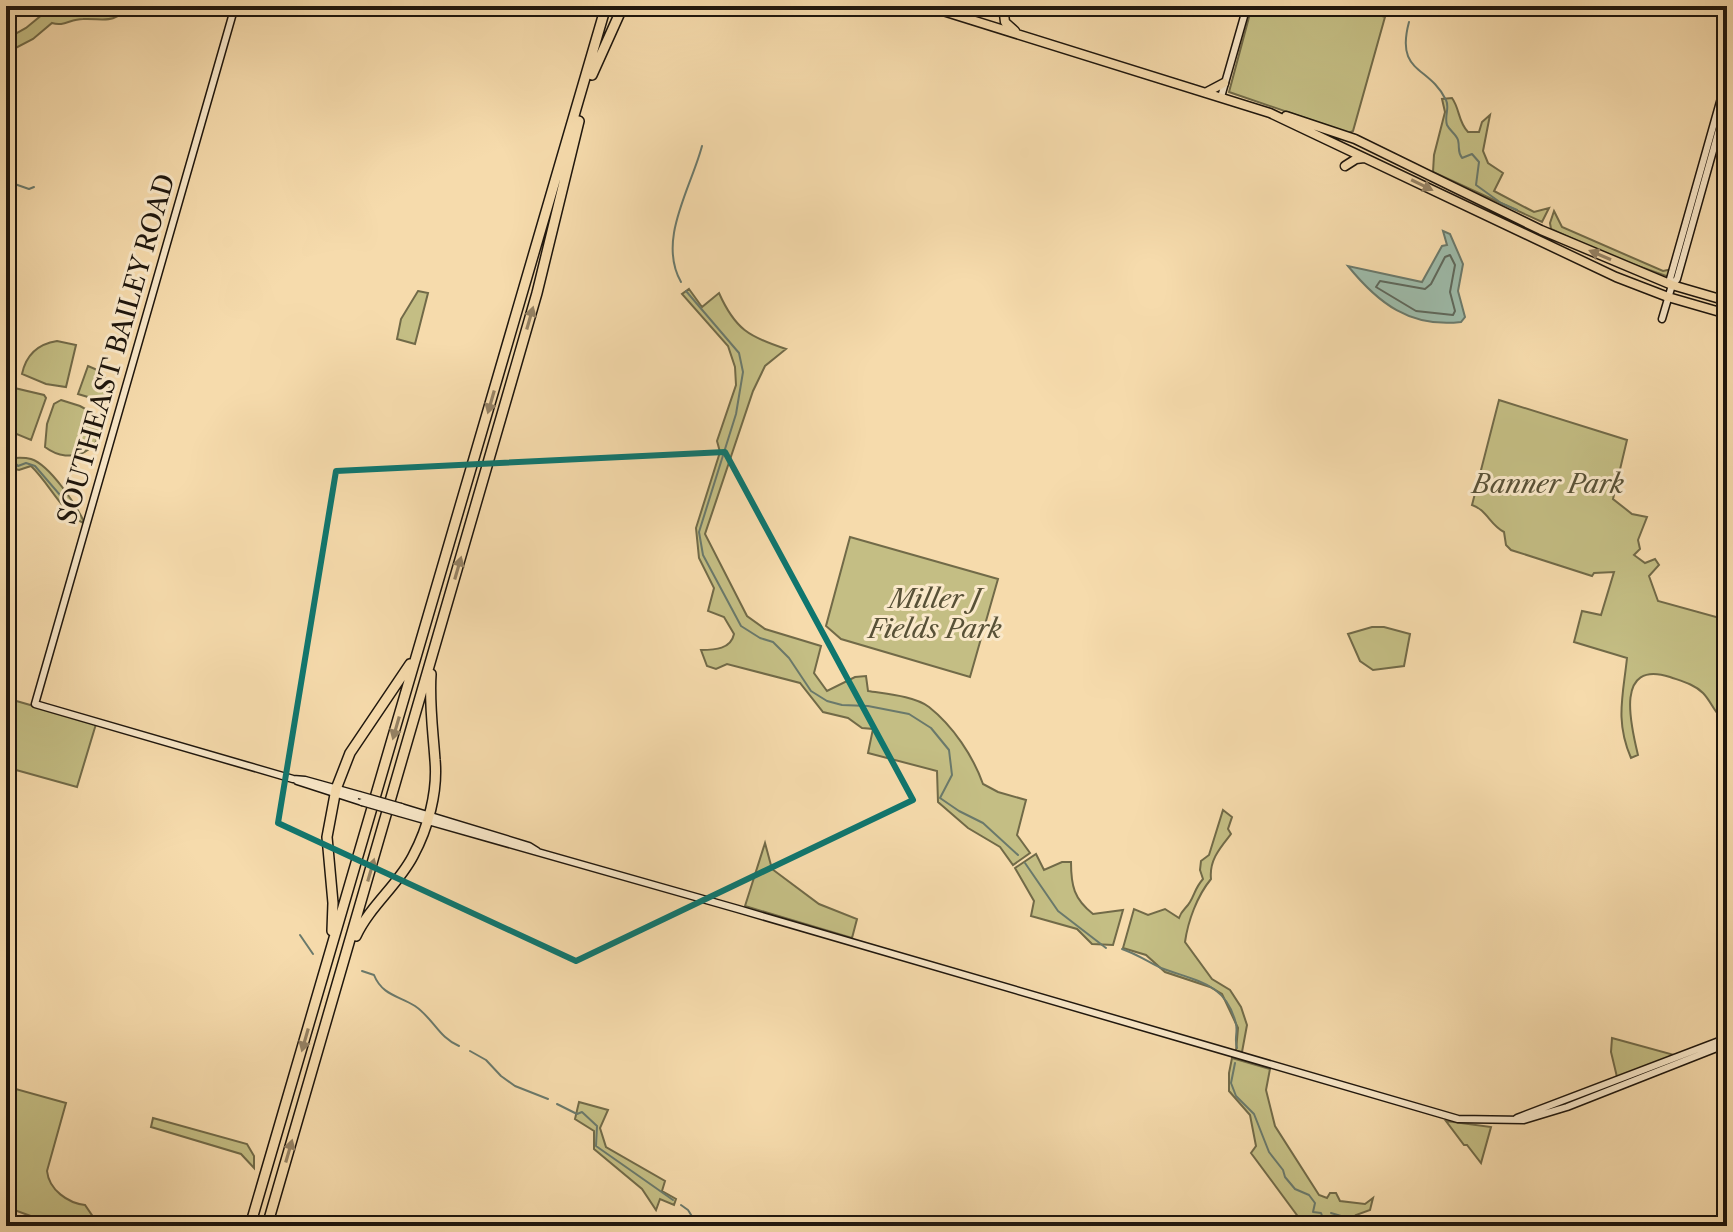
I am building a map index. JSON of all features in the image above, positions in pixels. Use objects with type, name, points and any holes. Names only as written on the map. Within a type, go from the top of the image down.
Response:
[{"type":"highway","points":[[583,86],[598,6]]},
{"type":"highway","points":[[250,1226],[606,6]]},
{"type":"highway","points":[[267,1226],[537,293],[557,203],[612,6]]},
{"type":"highway","points":[[592,75],[623,6]]},
{"type":"highway","points":[[327,966],[333,915],[327,837],[335,791],[350,753],[408,668],[433,599]]},
{"type":"highway","points":[[342,972],[359,930],[414,855],[428,818],[435,775],[430,688],[436,643]]},
{"type":"main road","name":"SOUTHEAST BAILEY ROAD","points":[[235,6],[35,704],[335,791]]},
{"type":"main road","points":[[927,6],[1355,139],[1541,230],[1672,285],[1727,301]]},
{"type":"main road","points":[[1003,6],[1005,22],[1019,34]]},
{"type":"main road","points":[[1221,97],[1247,6]]},
{"type":"main road","points":[[1662,319],[1672,285],[1677,279],[1727,77]]},
{"type":"main road","points":[[1206,93],[1224,83]]},
{"type":"main road","points":[[1681,253],[1727,101]]},
{"type":"main road","points":[[1270,113],[1551,247],[1668,297],[1727,314]]},
{"type":"main road","points":[[1316,134],[1347,143],[1355,139]]},
{"type":"main road","points":[[1345,166],[1364,158]]},
{"type":"main road","points":[[335,791],[528,851],[570,860],[1458,1119],[1524,1120],[1545,1115],[1727,1044]]},
{"type":"main road","points":[[1515,1119],[1727,1038]]},
{"type":"highlighted area","points":[[725,452],[913,800],[576,961],[278,823],[336,471]]},
{"type":"green space","points":[[130,6],[113,18],[52,23],[33,39],[6,53],[6,39],[43,14],[70,8],[101,9]]},
{"type":"green space","points":[[1252,6],[1354,6],[1385,17],[1353,131],[1349,133],[1229,92]]},
{"type":"green space","points":[[1452,98],[1468,132],[1479,132],[1482,122],[1490,115],[1483,151],[1488,163],[1503,173],[1494,191],[1534,212],[1549,208],[1542,222],[1433,172],[1445,112],[1442,99]]},
{"type":"green space","points":[[1554,211],[1562,227],[1663,271],[1673,269],[1669,277],[1615,258],[1551,229]]},
{"type":"green space","points":[[689,289],[702,307],[719,293],[731,315],[745,330],[786,349],[765,366],[753,391],[705,534],[747,616],[765,629],[821,646],[814,673],[827,691],[855,677],[866,676],[868,691],[916,700],[938,715],[961,742],[983,784],[1026,800],[1017,835],[1030,853],[1013,865],[1000,847],[968,828],[938,802],[937,771],[868,753],[873,729],[862,728],[848,718],[823,712],[800,683],[727,664],[716,669],[707,666],[701,650],[726,646],[734,634],[724,617],[708,611],[714,588],[699,558],[696,528],[720,452],[717,441],[736,385],[735,367],[728,346],[682,294]]},
{"type":"green space","points":[[418,291],[428,293],[415,344],[397,339],[401,319]]},
{"type":"green space","points":[[57,341],[76,345],[66,387],[46,384],[22,374],[26,361],[34,352]]},
{"type":"green space","points":[[88,366],[106,380],[108,403],[78,394]]},
{"type":"green space","points":[[6,386],[46,398],[31,440],[14,433],[6,425]]},
{"type":"green space","points":[[61,400],[102,418],[98,439],[84,452],[65,455],[45,447],[47,424],[54,404]]},
{"type":"green space","name":"Banner Park","points":[[1499,400],[1627,440],[1613,499],[1632,514],[1647,517],[1638,540],[1640,549],[1634,555],[1645,563],[1655,559],[1659,565],[1649,576],[1658,601],[1727,620],[1727,721],[1692,685],[1652,674],[1640,678],[1633,686],[1630,698],[1638,755],[1631,758],[1622,720],[1627,658],[1574,642],[1582,611],[1601,615],[1614,572],[1594,573],[1592,576],[1511,550],[1506,545],[1504,532],[1472,505]]},
{"type":"green space","points":[[6,452],[11,458],[31,459],[46,469],[69,497],[85,524],[62,505],[31,466],[19,470],[6,467]]},
{"type":"green space","name":"Miller J Fields Park","points":[[850,537],[998,579],[970,677],[841,639],[826,626]]},
{"type":"green space","points":[[1372,627],[1410,634],[1404,666],[1373,670],[1360,661],[1348,634]]},
{"type":"green space","points":[[6,698],[96,724],[77,787],[16,770],[6,802]]},
{"type":"green space","points":[[1223,810],[1232,817],[1228,829],[1231,834],[1214,860],[1211,879],[1194,909],[1185,942],[1212,979],[1230,990],[1241,1007],[1247,1025],[1242,1052],[1236,1051],[1238,1028],[1222,994],[1165,972],[1146,955],[1123,948],[1134,909],[1148,915],[1165,909],[1179,918],[1203,879],[1201,861],[1209,855]]},
{"type":"green space","points":[[765,843],[772,869],[819,904],[857,919],[852,938],[745,906]]},
{"type":"green space","points":[[1036,854],[1044,870],[1062,862],[1071,862],[1075,891],[1093,914],[1123,910],[1113,945],[1092,944],[1077,929],[1031,916],[1034,901],[1015,868]]},
{"type":"green space","points":[[1612,1038],[1678,1056],[1617,1077],[1611,1052]]},
{"type":"green space","points":[[1232,1058],[1270,1069],[1266,1090],[1275,1126],[1319,1195],[1327,1198],[1330,1193],[1336,1193],[1340,1201],[1365,1204],[1373,1198],[1370,1210],[1356,1215],[1361,1226],[1305,1226],[1251,1153],[1256,1146],[1250,1115],[1229,1091]]},
{"type":"green space","points":[[6,1076],[12,1088],[66,1103],[47,1171],[51,1184],[72,1202],[85,1205],[96,1221],[118,1226],[58,1226],[6,1207]]},
{"type":"green space","points":[[579,1102],[608,1110],[600,1128],[606,1147],[665,1181],[662,1191],[676,1199],[674,1205],[660,1199],[656,1210],[642,1189],[594,1149],[594,1131],[575,1119]]},
{"type":"green space","points":[[153,1118],[247,1144],[254,1156],[254,1168],[241,1154],[151,1127]]},
{"type":"green space","points":[[1446,1121],[1491,1127],[1481,1163],[1464,1145]]},
{"type":"water","points":[[1443,231],[1450,234],[1463,264],[1458,291],[1465,317],[1461,322],[1443,323],[1411,317],[1383,302],[1348,266],[1422,282],[1442,246],[1447,245]]},
{"type":"waterway","points":[[1410,6],[1411,14]]},
{"type":"waterway","points":[[1409,22],[1406,51],[1410,60],[1446,100],[1447,125],[1457,138],[1462,158],[1472,154],[1479,162],[1476,185],[1517,210]]},
{"type":"waterway","points":[[681,282],[675,266],[674,232],[702,146]]},
{"type":"waterway","points":[[6,181],[29,189],[34,187]]},
{"type":"waterway","points":[[686,291],[739,353],[743,372],[736,414],[699,532],[703,555],[741,626],[773,642],[789,658],[811,691],[827,701],[909,714],[931,728],[949,750],[952,775],[940,798],[983,823],[1018,855]]},
{"type":"waterway","points":[[6,462],[35,466],[79,517]]},
{"type":"waterway","points":[[1025,863],[1058,911],[1106,948]]},
{"type":"waterway","points":[[300,935],[313,954]]},
{"type":"waterway","points":[[1122,949],[1217,991],[1231,1010],[1237,1048]]},
{"type":"waterway","points":[[362,971],[374,975],[386,991],[415,1006],[446,1038],[459,1046]]},
{"type":"waterway","points":[[470,1051],[486,1060],[515,1086],[548,1099]]},
{"type":"waterway","points":[[1235,1063],[1231,1083],[1236,1096],[1254,1114],[1269,1152],[1285,1177],[1295,1189],[1309,1195],[1315,1203],[1313,1212],[1321,1213],[1326,1226]]},
{"type":"waterway","points":[[557,1104],[577,1114],[582,1112],[597,1126],[596,1146],[673,1200]]},
{"type":"waterway","points":[[681,1205],[698,1226]]},
{"type":"waterway","points":[[1331,1213],[1341,1216],[1341,1226]]}]
